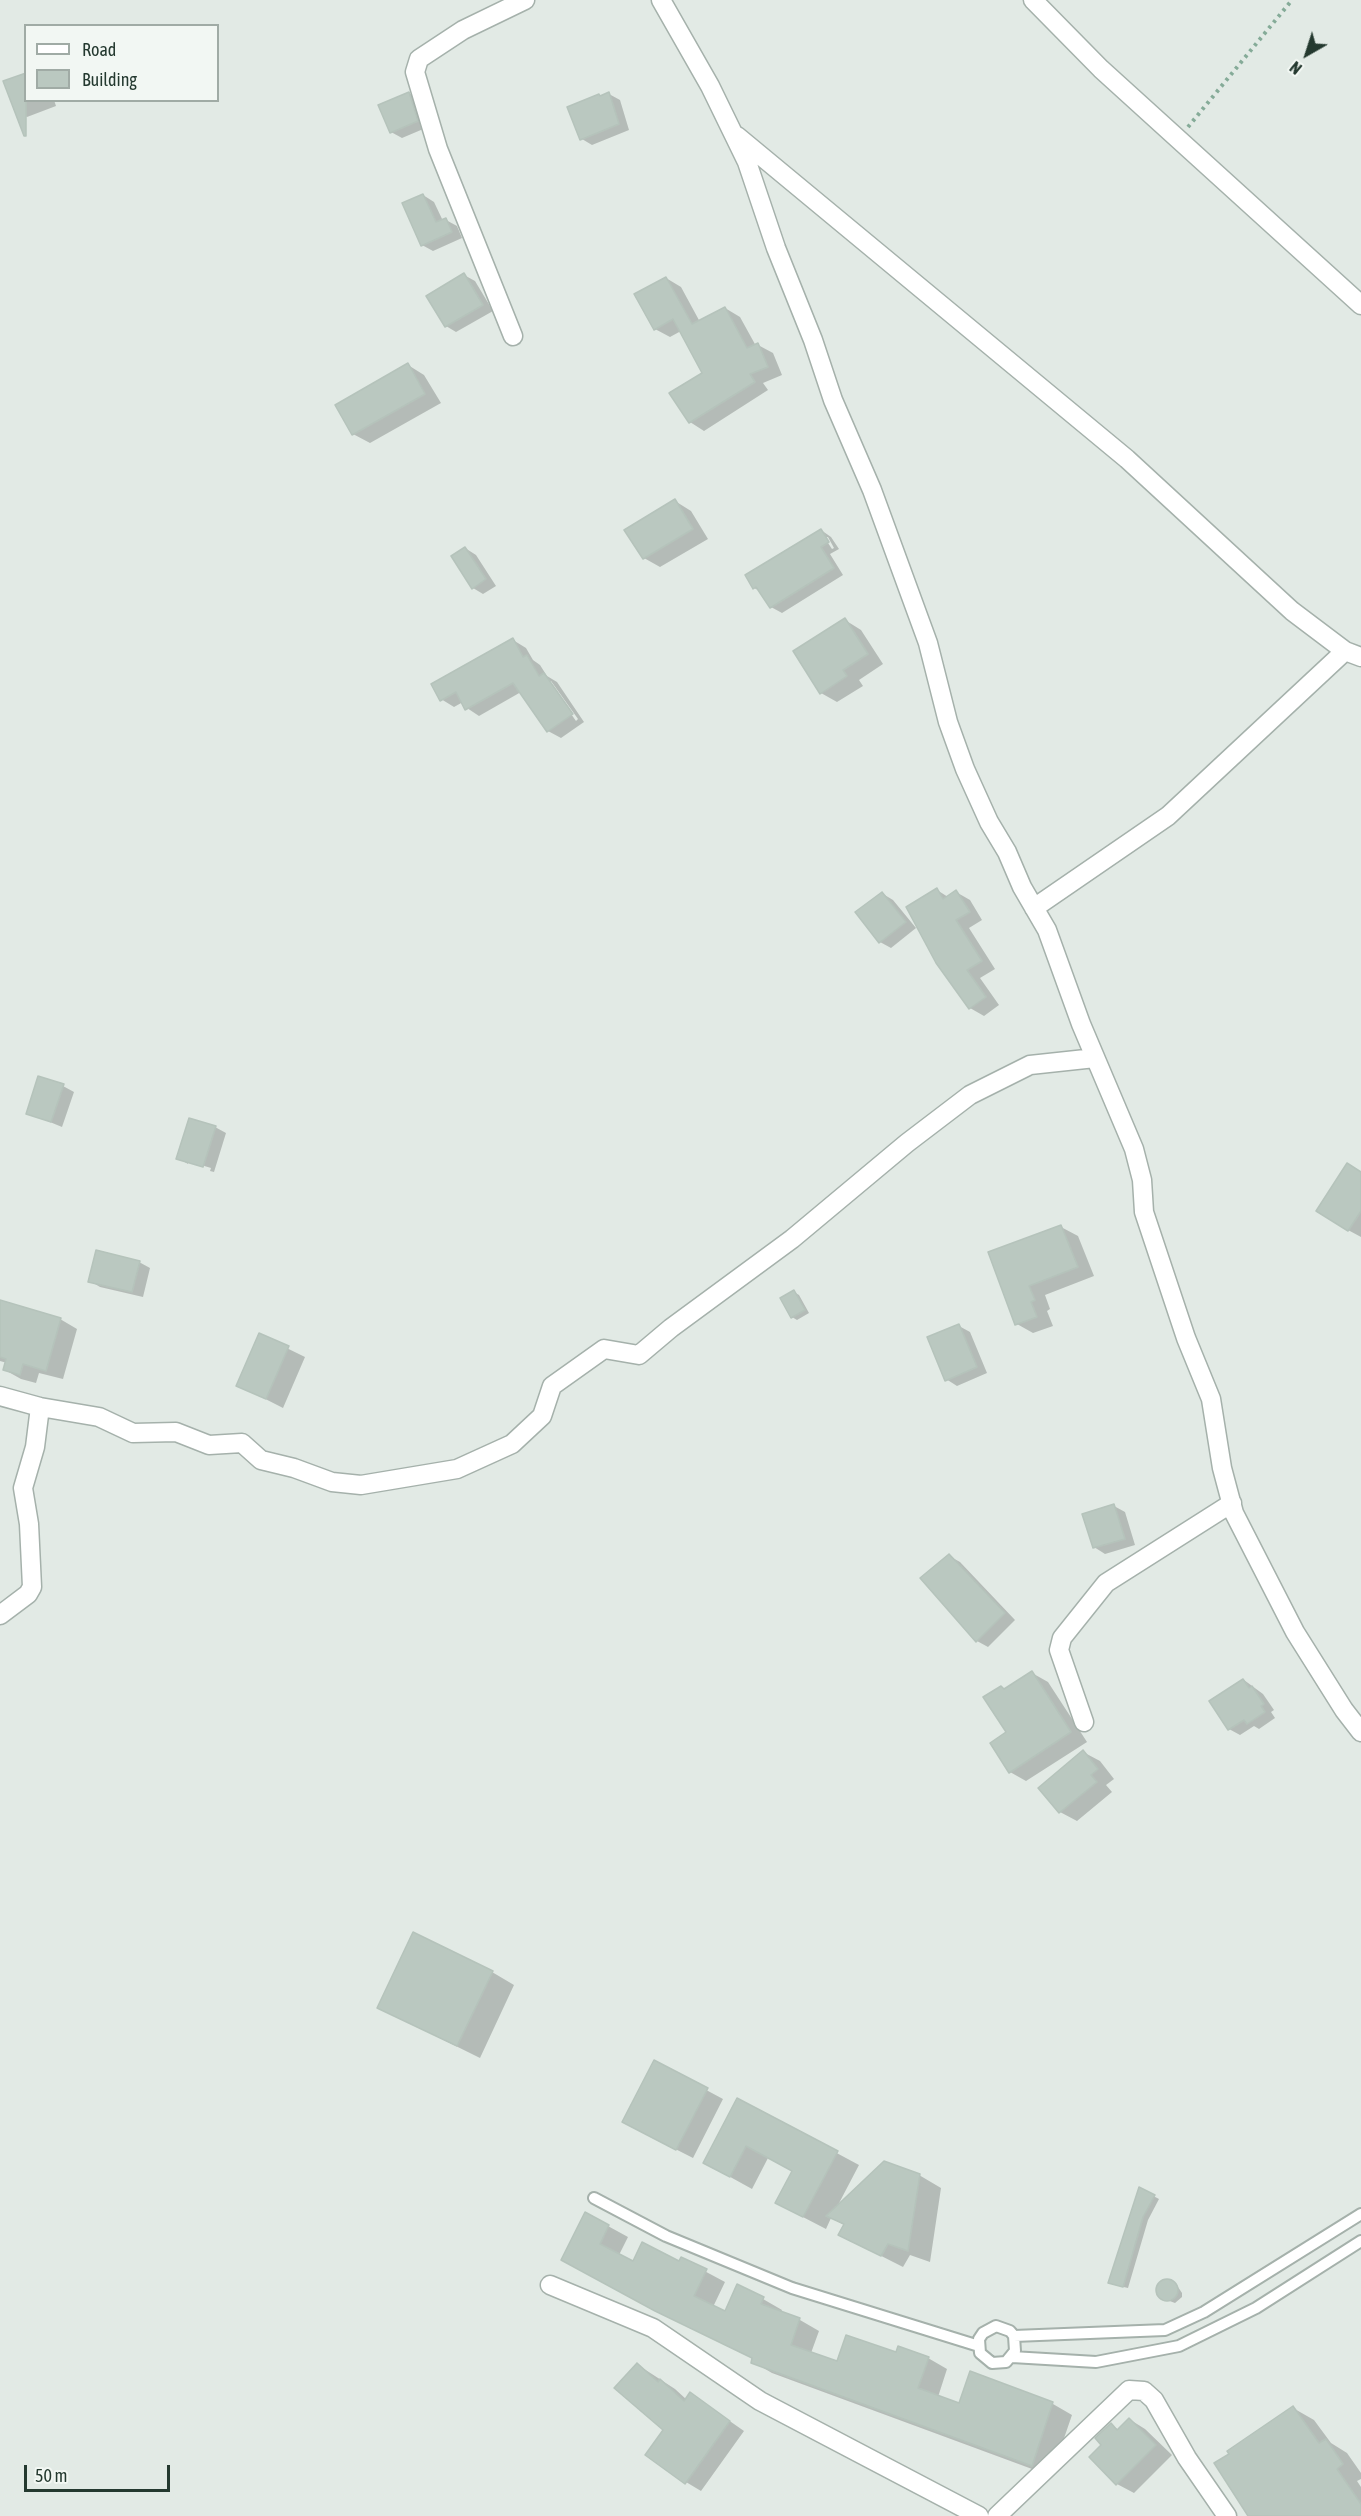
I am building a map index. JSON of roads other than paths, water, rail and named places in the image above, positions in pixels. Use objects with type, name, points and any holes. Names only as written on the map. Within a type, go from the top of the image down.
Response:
[{"type":"street","points":[[513,336],[438,149],[415,72],[419,59],[463,30],[525,0]]},
{"type":"street","points":[[661,0],[710,86],[747,162],[776,248],[813,340],[833,400],[872,490],[928,644],[948,722],[965,769],[989,822],[1047,930],[1095,1058],[1134,1149],[1142,1180],[1144,1212],[1186,1338],[1211,1399],[1222,1468],[1234,1513],[1295,1632],[1344,1710],[1361,1732]]},
{"type":"street","points":[[1033,0],[1101,69],[1361,305]]},
{"type":"street","points":[[732,131],[1127,459],[1292,611],[1353,654],[1168,816],[1034,908]]},
{"type":"street","points":[[0,1396],[40,1407],[99,1418],[133,1433],[176,1432],[209,1444],[242,1443],[261,1460],[294,1468],[332,1482],[361,1485],[457,1469],[512,1444],[542,1416],[552,1386],[604,1349],[639,1355],[671,1328],[792,1239],[907,1143],[970,1095],[1030,1065],[1095,1058]]},
{"type":"street","points":[[0,1615],[28,1594],[32,1587],[29,1524],[23,1488],[35,1447],[40,1407]]},
{"type":"street","points":[[1084,1722],[1059,1650],[1062,1638],[1106,1583],[1232,1503]]},
{"type":"street","points":[[550,2285],[652,2328],[760,2401],[979,2516]]},
{"type":"street","points":[[997,2516],[1129,2390],[1143,2391],[1154,2400],[1187,2458],[1227,2516]]},
{"type":"lane","points":[[594,2198],[666,2236],[792,2288],[979,2346]]},
{"type":"lane","points":[[1014,2336],[1015,2351],[1006,2361],[992,2363],[980,2353],[979,2346],[983,2332],[989,2328],[1003,2327],[1014,2336],[1165,2330],[1204,2312],[1361,2214]]},
{"type":"lane","points":[[1012,2357],[1096,2362],[1179,2346],[1257,2308],[1361,2241]]}]
